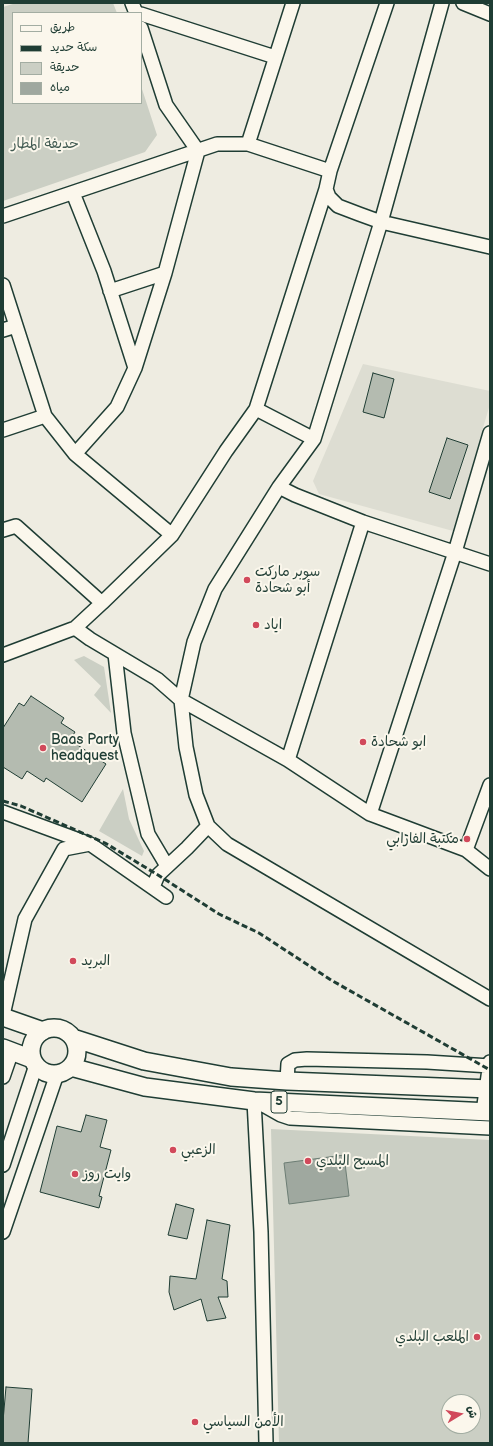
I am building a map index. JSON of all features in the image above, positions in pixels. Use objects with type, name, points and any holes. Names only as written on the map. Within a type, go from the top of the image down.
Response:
[{"type":"main road","points":[[3,1016],[43,1031]]},
{"type":"main road","points":[[7,1049],[34,1062],[42,1071],[49,1074],[64,1071],[76,1060],[77,1045],[69,1033],[56,1028],[49,1028],[43,1031],[34,1040],[32,1046],[34,1062]]},
{"type":"main road","name":"5","points":[[73,1038],[144,1061],[231,1077],[287,1081],[488,1089]]},
{"type":"main road","name":"5","points":[[64,1071],[145,1087],[254,1100],[487,1112]]},
{"type":"street","points":[[248,144],[293,3]]},
{"type":"street","points":[[3,655],[74,628],[172,535],[226,451],[256,409],[326,189],[330,171],[387,3]]},
{"type":"street","points":[[442,3],[381,222],[314,439],[279,487],[215,589],[194,642],[181,700],[186,747],[196,795],[208,826],[227,844],[490,999]]},
{"type":"street","points":[[463,3],[490,14]]},
{"type":"street","points":[[142,13],[275,57]]},
{"type":"street","points":[[75,454],[117,407],[135,368],[165,274],[198,151],[166,105],[142,31]]},
{"type":"street","points":[[3,216],[217,144],[248,144],[330,171]]},
{"type":"street","points":[[326,189],[329,197],[338,206],[381,222],[490,247]]},
{"type":"street","points":[[73,193],[104,270],[135,368]]},
{"type":"street","points":[[110,291],[165,274]]},
{"type":"street","points":[[3,285],[45,416],[75,454],[172,535]]},
{"type":"street","points":[[3,330],[16,326]]},
{"type":"street","points":[[256,409],[314,439]]},
{"type":"street","points":[[3,430],[45,416]]},
{"type":"street","points":[[370,814],[455,552],[490,433]]},
{"type":"street","points":[[279,487],[295,495],[363,522],[490,564]]},
{"type":"street","points":[[288,760],[363,522]]},
{"type":"street","points":[[3,530],[16,526],[102,603]]},
{"type":"street","points":[[74,628],[157,680],[181,700],[288,760],[370,814],[466,850],[490,869]]},
{"type":"street","points":[[115,654],[124,733],[148,834],[167,866]]},
{"type":"street","points":[[466,850],[490,785]]},
{"type":"street","points":[[3,812],[90,844],[166,897]]},
{"type":"street","points":[[153,888],[158,874],[188,848],[208,826]]},
{"type":"street","points":[[3,1016],[25,919],[64,848],[90,844]]},
{"type":"street","points":[[3,1077],[7,1049]]},
{"type":"street","points":[[287,1081],[288,1064],[295,1060],[307,1059],[490,1065],[487,1112]]},
{"type":"street","points":[[3,1165],[34,1062]]},
{"type":"street","points":[[3,1232],[64,1071]]},
{"type":"street","points":[[254,1100],[281,1115],[290,1118],[490,1128]]},
{"type":"street","points":[[254,1100],[261,1232],[266,1443]]},
{"type":"shaded area","points":[[363,364],[490,391],[490,404],[453,531],[319,494],[313,481]]},
{"type":"green space","name":"حديفة المطار","points":[[16,3],[113,3],[117,12],[12,12],[12,104],[142,104],[142,89],[157,135],[145,152],[3,201],[3,7]]},
{"type":"green space","points":[[84,656],[104,667],[111,713],[94,695],[101,686],[74,660]]},
{"type":"green space","points":[[123,789],[129,819],[144,851],[142,856],[99,831]]},
{"type":"green space","points":[[271,1129],[490,1140],[490,1443],[279,1443]]},
{"type":"water","points":[[344,1155],[349,1196],[289,1204],[284,1163]]},
{"type":"building","points":[[373,373],[394,379],[384,418],[363,412]]},
{"type":"building","points":[[447,438],[468,445],[450,499],[429,492]]},
{"type":"building","name":"Baas Party headquest","points":[[31,696],[64,718],[61,723],[75,732],[70,740],[106,764],[82,802],[46,778],[44,782],[27,771],[22,779],[3,767],[3,728],[19,703],[24,706]]},
{"type":"building","points":[[86,1115],[107,1120],[100,1147],[111,1150],[99,1196],[102,1197],[99,1208],[40,1192],[57,1126],[81,1132]]},
{"type":"building","points":[[176,1204],[194,1209],[187,1239],[168,1235]]},
{"type":"building","points":[[207,1220],[230,1225],[222,1279],[227,1281],[228,1297],[218,1297],[226,1318],[207,1321],[201,1299],[174,1310],[169,1292],[170,1276],[196,1279]]},
{"type":"building","points":[[6,1387],[32,1389],[28,1443],[3,1443]]},
{"type":"railway","points":[[3,801],[21,806],[105,843],[219,914],[259,933],[331,980],[490,1070]]},
{"type":"place","name":"سوبر ماركت أبو شحادة","points":[[247,580]]},
{"type":"place","name":"اياد","points":[[256,625]]},
{"type":"place","name":"ابو شحادة","points":[[363,742]]},
{"type":"place","name":"Baas Party headquest","points":[[43,748]]},
{"type":"place","name":"مكتبة الفارابي","points":[[467,839]]},
{"type":"place","name":"البريد","points":[[73,961]]},
{"type":"place","name":"الزعبي","points":[[173,1150]]},
{"type":"place","name":"المسبح البلدي","points":[[308,1161]]},
{"type":"place","name":"وايت روز","points":[[75,1174]]},
{"type":"place","name":"الملعب البلدي","points":[[477,1337]]},
{"type":"place","name":"الأمن السياسي","points":[[195,1422]]}]
